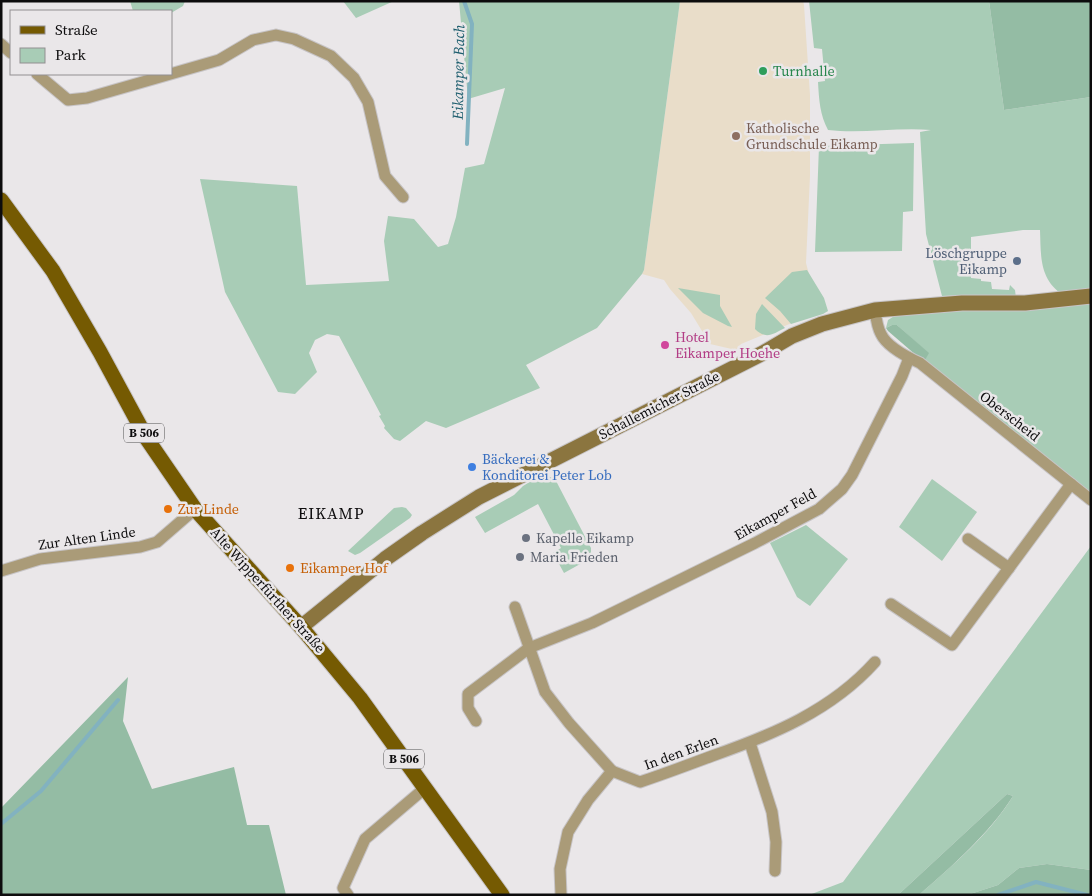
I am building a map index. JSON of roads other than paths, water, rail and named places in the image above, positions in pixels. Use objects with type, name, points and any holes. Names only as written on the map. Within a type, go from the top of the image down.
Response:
[{"type":"main road","name":"Alte Wipperfürther Straße","points":[[1,200],[53,271],[147,439],[195,510],[301,627],[360,698],[502,895]]},
{"type":"street","points":[[172,74],[219,60],[253,40],[276,35],[294,39],[331,56],[354,78],[368,102],[385,176],[403,197]]},
{"type":"street","points":[[38,75],[68,100],[88,98],[167,75]]},
{"type":"street","name":"Schallemicher Straße","points":[[301,627],[385,559],[436,524],[496,487],[763,353],[792,336],[822,324],[875,310],[952,304],[1025,303],[1091,296]]},
{"type":"street","points":[[875,310],[881,336],[909,358]]},
{"type":"street","name":"Oberscheid","points":[[909,358],[920,363],[1091,500]]},
{"type":"street","name":"Eikamper Feld","points":[[476,721],[468,708],[468,694],[529,648],[592,623],[755,543],[819,509],[838,492],[852,475],[902,376],[909,358]]},
{"type":"street","points":[[892,604],[952,645],[1071,484]]},
{"type":"street","name":"Zur Alten Linde","points":[[1,571],[40,559],[140,547],[157,542],[195,510]]},
{"type":"street","points":[[968,539],[1009,568]]},
{"type":"street","points":[[515,607],[545,692],[569,723],[612,771],[588,800],[568,832],[560,869],[561,895]]},
{"type":"street","name":"In den Erlen","points":[[612,771],[640,782],[750,743],[798,721],[824,705],[844,692],[875,662]]},
{"type":"street","points":[[750,743],[772,812],[776,842],[775,871]]},
{"type":"street","points":[[344,893],[365,839],[425,788]]},
{"type":"waterway","name":"Eikamper Bach","points":[[464,1],[472,24],[467,144]]},
{"type":"waterway","points":[[1,824],[41,791],[118,700]]},
{"type":"waterway","points":[[998,895],[1036,882],[1087,895]]},
{"type":"place","name":"Turnhalle","points":[[763,71]]},
{"type":"place","name":"Katholische Grundschule Eikamp","points":[[736,136]]},
{"type":"place","name":"Löschgruppe Eikamp","points":[[1017,261]]},
{"type":"place","name":"Hotel Eikamper Hoehe","points":[[665,345]]},
{"type":"place","name":"Bäckerei & Konditorei Peter Lob","points":[[472,467]]},
{"type":"place","name":"Zur Linde","points":[[168,509]]},
{"type":"place","name":"Kapelle Eikamp","points":[[526,538]]},
{"type":"place","name":"Maria Frieden","points":[[520,557]]},
{"type":"place","name":"Eikamper Hof","points":[[290,568]]},
{"type":"district","name":"EIKAMP","points":[[331,513]]}]
